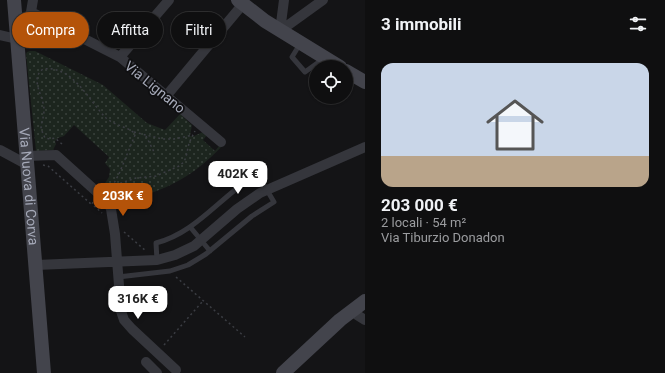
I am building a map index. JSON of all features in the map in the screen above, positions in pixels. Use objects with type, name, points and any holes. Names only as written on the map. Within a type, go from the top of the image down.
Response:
[{"type":"main road","name":"Via Nuova di Corva","points":[[14,0],[15,12]]},
{"type":"main road","points":[[240,2],[265,22],[328,60]]},
{"type":"main road","name":"Via Nuova di Corva","points":[[18,48],[44,373]]},
{"type":"main road","points":[[353,75],[365,82]]},
{"type":"main road","points":[[283,373],[316,341],[353,309],[365,301]]},
{"type":"street","name":"Via Lignano","points":[[33,0],[31,12],[120,57],[221,142]]},
{"type":"street","points":[[120,57],[169,0]]},
{"type":"street","points":[[280,31],[284,0]]},
{"type":"street","points":[[280,31],[323,0]]},
{"type":"street","points":[[167,95],[240,2]]},
{"type":"street","points":[[0,35],[12,38]]},
{"type":"street","points":[[36,265],[118,260],[157,260],[175,255],[194,246],[237,209],[267,189],[365,147]]},
{"type":"street","points":[[0,150],[26,160],[56,155],[108,202],[111,209],[113,223],[118,260],[121,312],[124,320],[176,370]]},
{"type":"street","points":[[353,309],[357,315],[365,320]]},
{"type":"street","points":[[146,362],[158,373]]},
{"type":"lane","points":[[300,43],[292,57],[304,72],[324,58]]},
{"type":"lane","points":[[118,277],[170,272],[198,260],[252,216],[274,202],[258,175],[235,189],[191,228],[165,241],[156,243],[157,260]]},
{"type":"lane","points":[[191,228],[210,251]]},
{"type":"path","points":[[62,144],[55,138],[45,138],[41,129],[44,111],[42,98],[36,79],[37,74],[43,69],[54,69],[73,80],[81,86],[106,118],[133,132],[162,139],[174,139],[192,135]]},
{"type":"path","points":[[92,204],[97,192],[103,189],[136,178],[156,176],[179,166],[184,162],[192,135],[201,124]]},
{"type":"path","points":[[112,186],[119,174],[134,135],[133,132]]},
{"type":"path","points":[[146,136],[154,152]]},
{"type":"path","points":[[41,165],[48,166],[157,260]]},
{"type":"path","points":[[170,272],[245,337]]},
{"type":"path","points":[[157,353],[203,300]]},
{"type":"shaded area","points":[[30,51],[35,51],[103,85],[147,123],[165,130],[181,113],[192,125],[190,136],[203,132],[207,135],[203,140],[215,151],[221,144],[223,145],[205,163],[176,182],[154,192],[125,201],[114,202],[103,189],[103,186],[109,177],[110,169],[105,163],[109,157],[74,125],[64,136],[55,141],[56,144],[53,150],[36,151],[26,54]]}]
